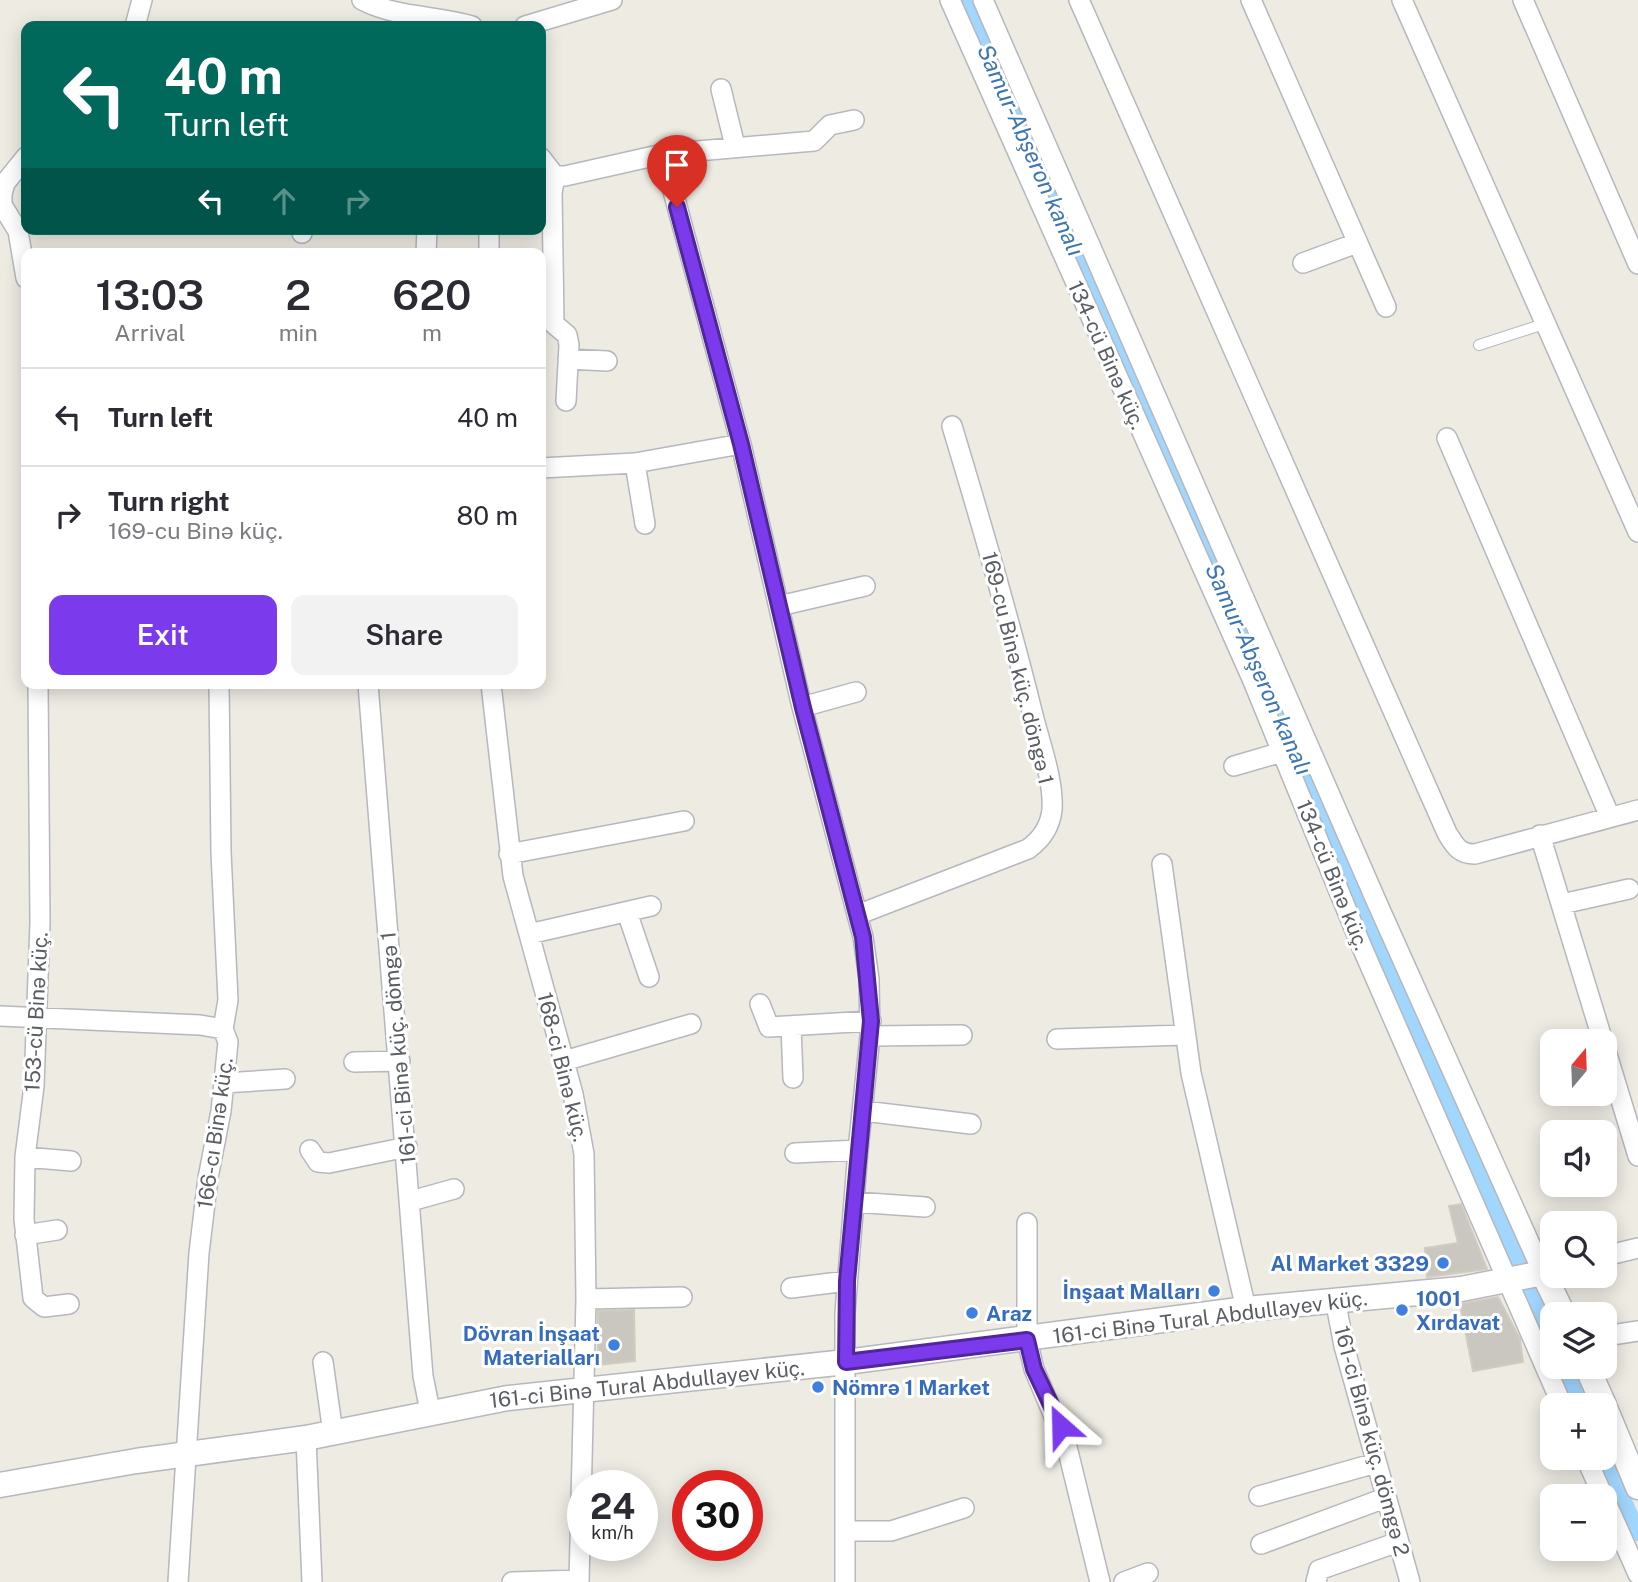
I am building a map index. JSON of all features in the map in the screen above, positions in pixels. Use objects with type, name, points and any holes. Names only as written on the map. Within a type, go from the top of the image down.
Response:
[{"type":"street","points":[[136,21],[142,0]]},
{"type":"street","points":[[542,21],[612,0]]},
{"type":"street","name":"134-cü Binə küç.","points":[[950,0],[1282,752],[1361,945],[1557,1393]]},
{"type":"street","points":[[983,0],[1378,905],[1540,1254]]},
{"type":"street","points":[[1079,0],[1447,833],[1464,854],[1475,854],[1638,810]]},
{"type":"street","points":[[1251,0],[1386,307]]},
{"type":"street","points":[[1402,0],[1638,532]]},
{"type":"street","points":[[1524,0],[1638,264]]},
{"type":"street","points":[[368,2],[392,12],[453,21]]},
{"type":"street","points":[[721,89],[735,146]]},
{"type":"street","points":[[555,176],[663,154],[814,141],[830,125],[854,120]]},
{"type":"street","points":[[663,154],[741,444],[803,708],[857,915],[869,979],[871,1029],[847,1281],[845,1582]]},
{"type":"street","points":[[21,163],[5,183],[1,205],[18,231],[21,249]]},
{"type":"street","points":[[546,164],[555,176],[552,193],[554,324],[567,335],[566,401]]},
{"type":"street","points":[[1032,190],[1061,177]]},
{"type":"street","points":[[1303,263],[1357,243]]},
{"type":"street","points":[[568,359],[607,361]]},
{"type":"street","name":"169-cu Binə küç. döngə 1","points":[[857,915],[1028,849],[1040,840],[1050,821],[1052,807],[1048,778],[1007,610],[952,426]]},
{"type":"street","points":[[1447,438],[1609,817]]},
{"type":"street","points":[[546,468],[635,463],[741,444]]},
{"type":"street","points":[[635,463],[645,524]]},
{"type":"street","points":[[779,606],[864,586]]},
{"type":"street","name":"153-cü Binə küç.","points":[[38,689],[41,841],[37,1018],[34,1086],[25,1157],[25,1235],[36,1304],[44,1307],[69,1304]]},
{"type":"street","name":"166-cı Binə küç.","points":[[178,1582],[201,1240],[228,1042],[223,1029],[228,1000],[221,852],[219,689]]},
{"type":"street","name":"161-ci Binə küç. dömgə 1","points":[[368,689],[407,1147],[423,1376],[430,1411]]},
{"type":"street","name":"168-ci Binə küç.","points":[[492,689],[509,854],[581,1128],[584,1154],[585,1388],[579,1581]]},
{"type":"street","points":[[803,708],[856,692]]},
{"type":"street","points":[[1234,766],[1282,752]]},
{"type":"street","points":[[509,854],[684,821]]},
{"type":"street","points":[[1540,835],[1638,1156]]},
{"type":"street","points":[[1162,864],[1184,1035],[1246,1309]]},
{"type":"street","points":[[1562,905],[1629,889]]},
{"type":"street","points":[[530,934],[651,906]]},
{"type":"street","points":[[627,912],[649,977]]},
{"type":"street","points":[[760,1004],[769,1027],[871,1029],[962,1035]]},
{"type":"street","points":[[0,1016],[200,1024],[223,1029]]},
{"type":"street","points":[[564,1061],[691,1024]]},
{"type":"street","points":[[790,1026],[793,1078]]},
{"type":"street","points":[[1057,1039],[1184,1035]]},
{"type":"street","points":[[354,1062],[400,1061]]},
{"type":"street","points":[[224,1083],[285,1079]]},
{"type":"street","points":[[863,1111],[971,1124]]},
{"type":"street","points":[[310,1150],[318,1162],[329,1163],[407,1147]]},
{"type":"street","points":[[794,1153],[858,1150]]},
{"type":"street","points":[[25,1157],[71,1161]]},
{"type":"street","points":[[411,1201],[454,1189]]},
{"type":"street","points":[[854,1202],[925,1207]]},
{"type":"street","points":[[1027,1223],[1027,1340],[1034,1369],[1067,1447],[1100,1582]]},
{"type":"street","points":[[25,1235],[57,1230]]},
{"type":"street","points":[[1617,1253],[1638,1248]]},
{"type":"street","name":"161-ci Binə Tural Abdullayev küç.","points":[[0,1485],[187,1454],[306,1438],[430,1411],[585,1388],[846,1362],[1246,1309],[1506,1282],[1540,1273]]},
{"type":"street","points":[[791,1288],[847,1281]]},
{"type":"street","points":[[586,1299],[682,1297]]},
{"type":"street","name":"161-ci Binə küç. dömgə 2","points":[[1335,1299],[1344,1346],[1410,1582]]},
{"type":"street","points":[[1617,1334],[1638,1331]]},
{"type":"street","points":[[323,1362],[333,1433]]},
{"type":"street","points":[[306,1438],[312,1582]]},
{"type":"street","points":[[1617,1438],[1638,1487]]},
{"type":"street","points":[[1259,1496],[1376,1463]]},
{"type":"street","points":[[1261,1544],[1385,1497]]},
{"type":"street","points":[[846,1531],[891,1531],[964,1508]]},
{"type":"street","points":[[1617,1527],[1638,1574]]},
{"type":"street","points":[[1317,1582],[1319,1570],[1398,1542]]},
{"type":"street","points":[[1124,1582],[1149,1573]]},
{"type":"street","points":[[512,1582],[579,1581]]},
{"type":"lane","points":[[1479,345],[1544,324]]},
{"type":"building","points":[[1461,1204],[1487,1269],[1427,1277],[1425,1248],[1458,1243],[1449,1206]]},
{"type":"building","points":[[1498,1297],[1520,1339],[1523,1362],[1473,1371],[1460,1304]]},
{"type":"building","points":[[634,1310],[635,1361],[598,1365],[598,1311]]},
{"type":"waterway","name":"Samur-Abşeron kanalı","points":[[966,0],[1540,1311]]},
{"type":"waterway","name":"Samur-Abşeron kanalı","points":[[1570,1379],[1577,1393]]},
{"type":"waterway","name":"Samur-Abşeron kanalı","points":[[1611,1470],[1638,1533]]},
{"type":"place","name":"Al Market 3329","points":[[1443,1263]]},
{"type":"place","name":"İnşaat Malları","points":[[1214,1291]]},
{"type":"place","name":"1001 Xırdavat","points":[[1402,1310]]},
{"type":"place","name":"Araz","points":[[972,1313]]},
{"type":"place","name":"Dövran İnşaat Materialları","points":[[614,1345]]},
{"type":"place","name":"Nömrə 1 Market","points":[[818,1387]]},
{"type":"route","points":[[677,207],[741,444],[803,708],[863,937],[871,1021],[847,1281],[846,1362],[1027,1340],[1034,1369],[1061,1426]]}]
